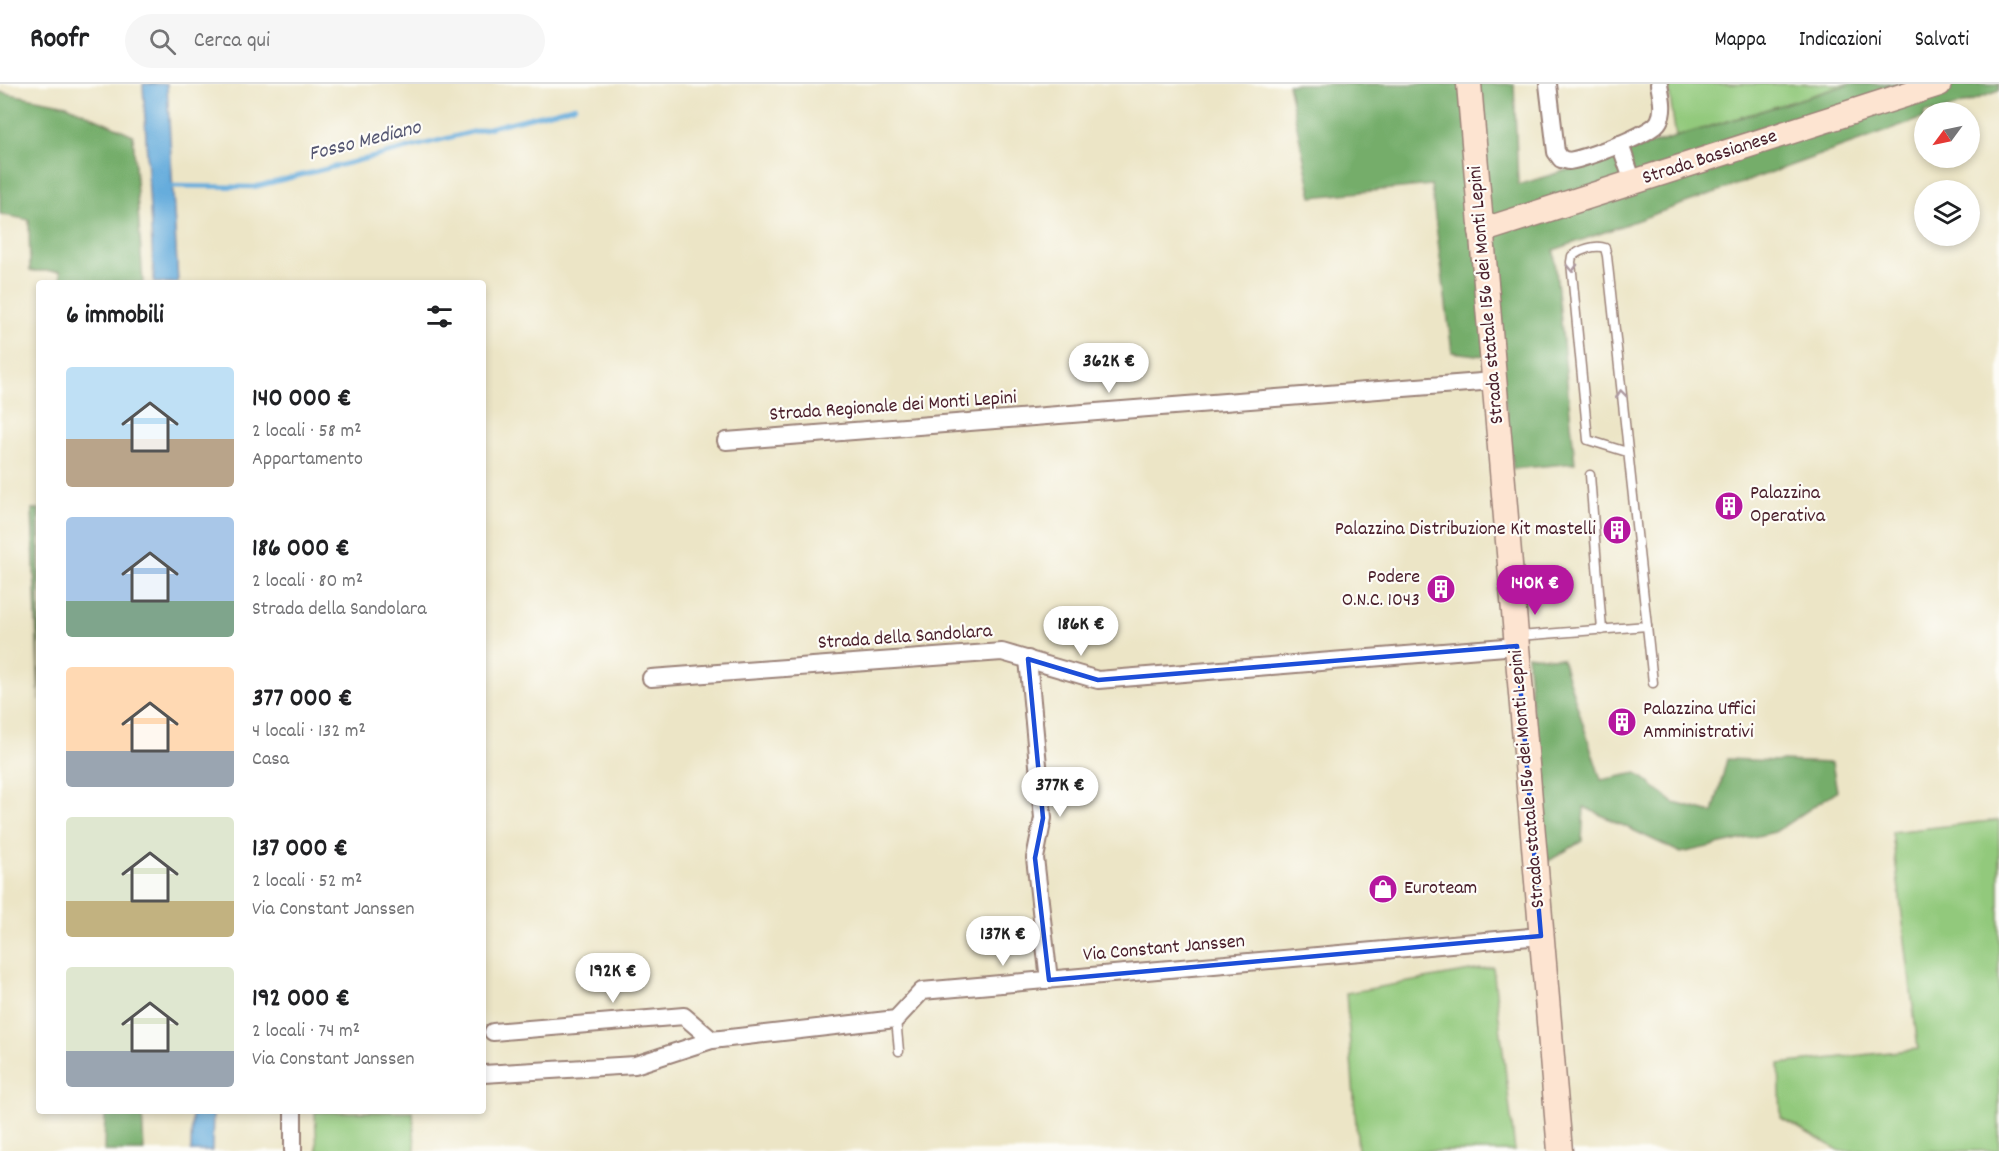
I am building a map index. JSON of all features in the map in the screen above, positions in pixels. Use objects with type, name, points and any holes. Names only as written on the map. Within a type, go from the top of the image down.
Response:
[{"type":"main road","name":"Strada statale 156 dei Monti Lepini","points":[[1469,84],[1560,1151]]},
{"type":"main road","name":"Strada Bassianese","points":[[1482,231],[1939,84]]},
{"type":"street","points":[[1548,84],[1555,147],[1562,159],[1573,160],[1644,134],[1658,124],[1662,113],[1659,84]]},
{"type":"street","points":[[1620,144],[1633,182]]},
{"type":"street","name":"Strada Regionale dei Monti Lepini","points":[[726,441],[1494,381]]},
{"type":"street","name":"Strada della Sandolara","points":[[651,678],[1002,652],[1098,680],[1516,641]]},
{"type":"street","points":[[1028,659],[1043,818],[1035,858],[1049,980]]},
{"type":"street","name":"Via Constant Janssen","points":[[896,1019],[922,991],[1541,936]]},
{"type":"street","points":[[493,1032],[684,1016],[712,1040]]},
{"type":"street","points":[[486,1074],[635,1065],[712,1040],[896,1019]]},
{"type":"street","points":[[293,1114],[293,1151]]},
{"type":"lane","points":[[1627,452],[1588,440],[1571,262],[1572,256],[1578,252],[1601,246],[1605,248],[1607,256],[1653,684]]},
{"type":"lane","points":[[1590,475],[1602,630]]},
{"type":"lane","points":[[1516,641],[1647,626]]},
{"type":"lane","points":[[896,1019],[899,1051]]},
{"type":"highlighted area","points":[[1517,646],[1541,936],[1049,980],[1035,858],[1043,818],[1028,659],[1098,680]]},
{"type":"green space","points":[[1288,84],[1514,84],[1518,185],[1850,84],[1999,84],[1999,91],[1968,102],[1914,102],[1914,122],[1554,250],[1575,463],[1513,469],[1500,358],[1452,352],[1431,185],[1312,197]]},
{"type":"green space","points":[[1668,84],[1850,84],[1676,137]]},
{"type":"green space","points":[[0,92],[67,105],[133,135],[143,280],[62,280],[60,271],[30,271],[29,220],[0,214]]},
{"type":"green space","points":[[32,509],[36,509],[36,618]]},
{"type":"green space","points":[[1527,655],[1562,659],[1601,780],[1637,773],[1674,803],[1713,813],[1727,759],[1832,763],[1837,791],[1775,832],[1681,853],[1584,807],[1582,841],[1547,862]]},
{"type":"green space","points":[[1999,820],[1999,1151],[1840,1151],[1781,1118],[1779,1064],[1918,1049],[1892,832]]},
{"type":"green space","points":[[1493,967],[1515,1151],[1358,1151],[1346,993]]},
{"type":"green space","points":[[105,1114],[142,1114],[144,1151],[104,1151]]},
{"type":"green space","points":[[315,1114],[413,1114],[415,1151],[317,1151]]},
{"type":"water","points":[[143,84],[167,84],[178,280],[154,280]]},
{"type":"water","points":[[192,1114],[213,1114],[212,1151],[191,1151]]},
{"type":"waterway","name":"Fosso Mediano","points":[[166,186],[254,187],[575,106]]},
{"type":"place","name":"Palazzina Operativa","points":[[1729,506]]},
{"type":"place","name":"Palazzina Distribuzione Kit mastelli","points":[[1617,530]]},
{"type":"place","name":"Podere O.N.C. 1043","points":[[1441,589]]},
{"type":"place","name":"Palazzina Uffici Amministrativi","points":[[1622,722]]},
{"type":"place","name":"Euroteam","points":[[1383,889]]}]
